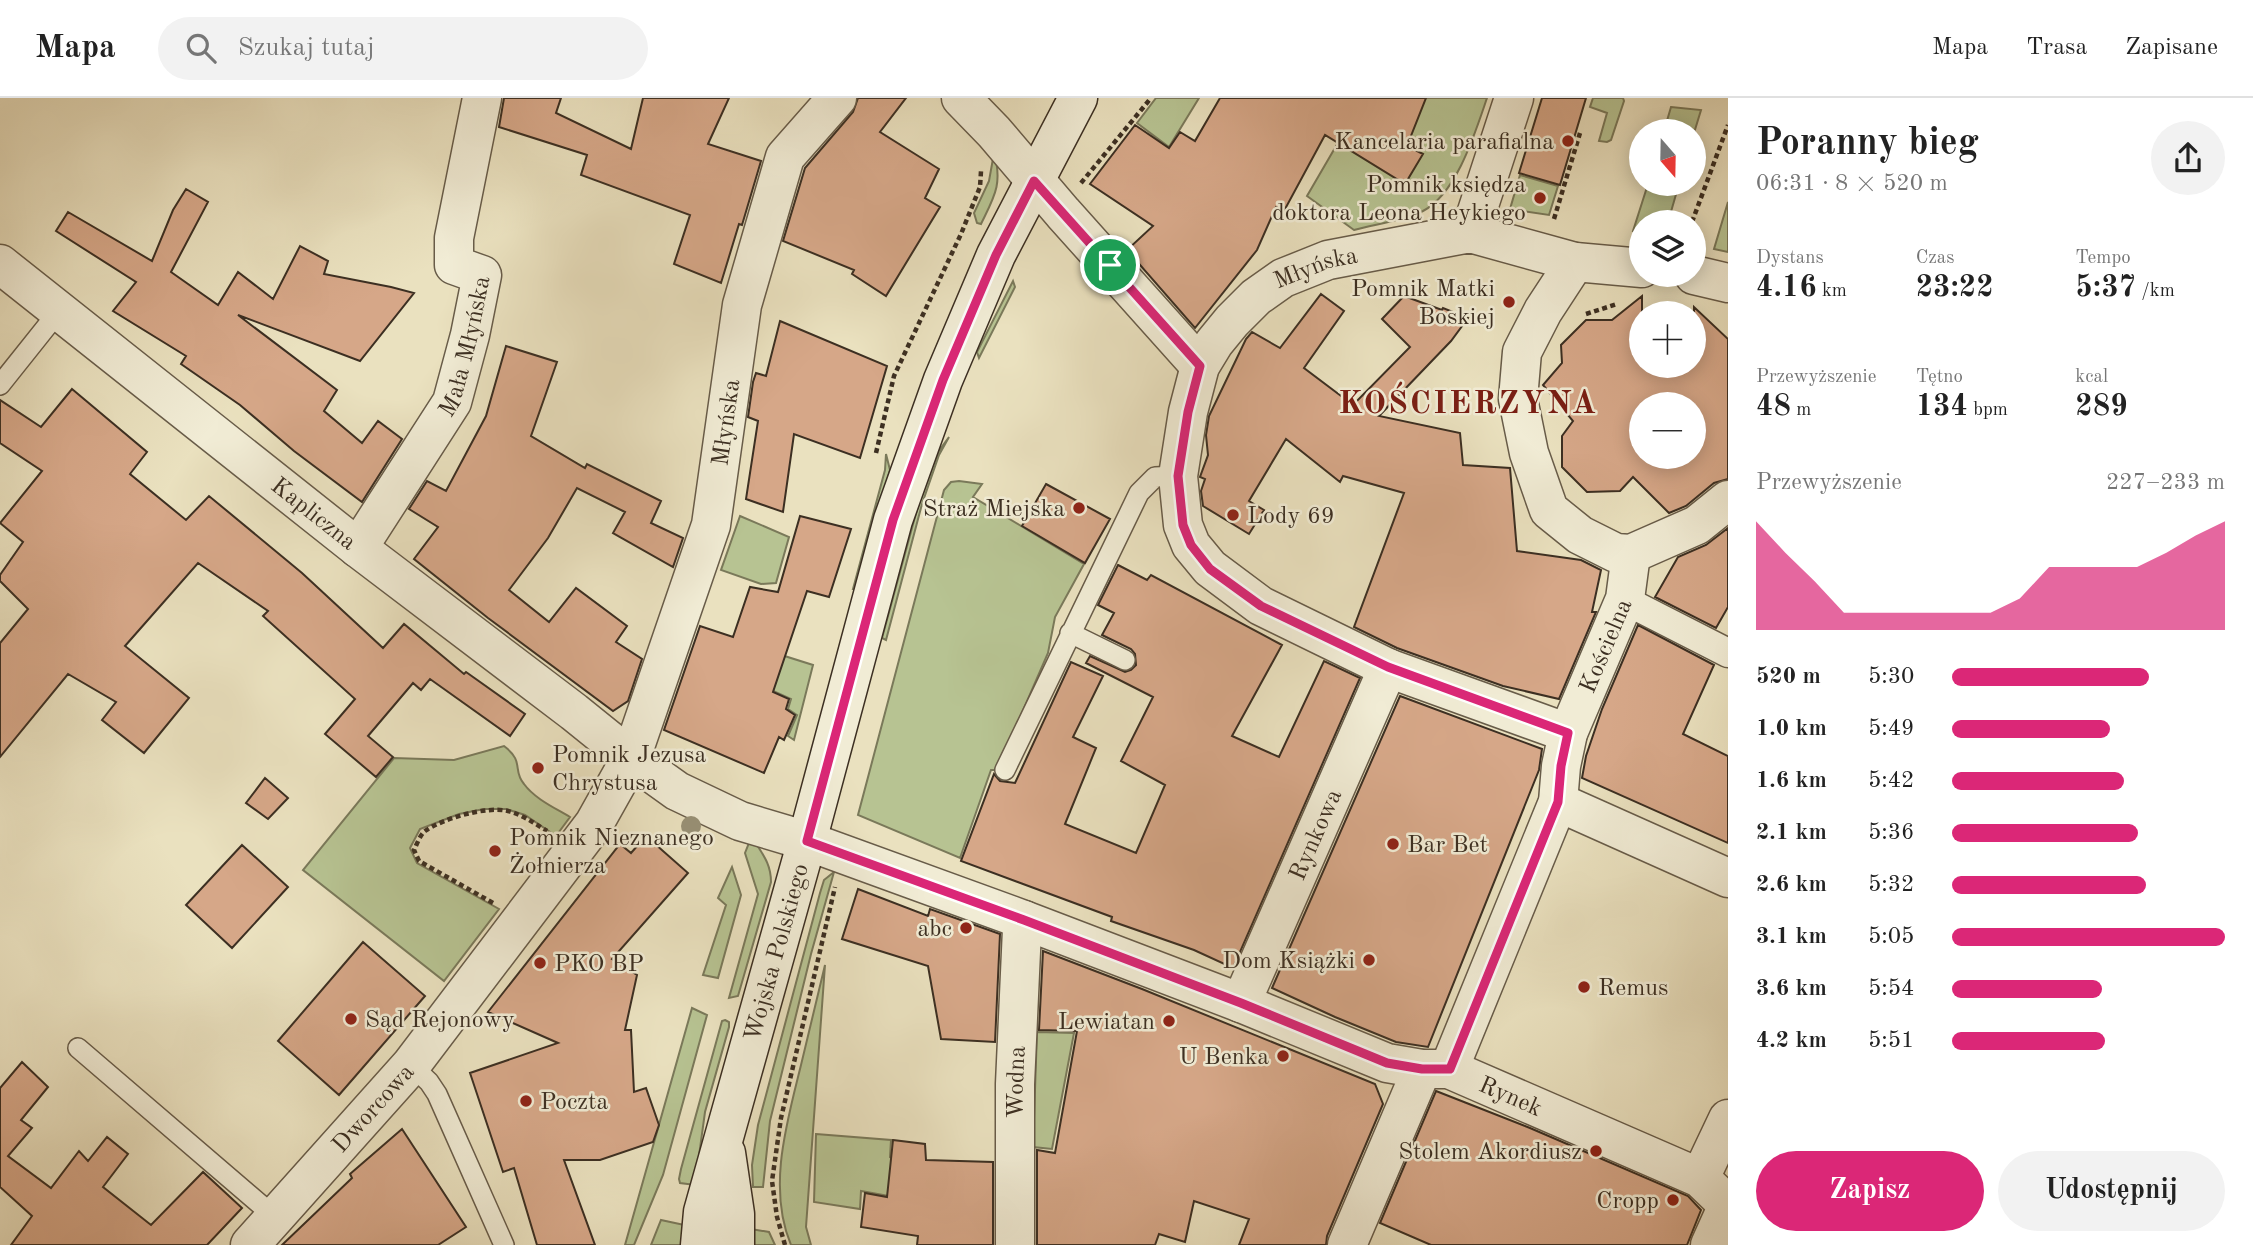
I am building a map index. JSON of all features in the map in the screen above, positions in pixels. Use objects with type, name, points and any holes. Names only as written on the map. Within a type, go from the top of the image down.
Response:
[{"type":"street","name":"Mała Młyńska","points":[[358,548],[452,402],[470,335],[482,275],[454,265],[454,237],[482,98]]},
{"type":"street","name":"Młyńska","points":[[631,758],[711,525],[743,305],[785,157],[837,98]]},
{"type":"street","points":[[961,98],[1200,366]]},
{"type":"street","name":"Wojska Polskiego","points":[[700,1245],[703,1212],[893,520],[943,380],[996,255],[1078,98]]},
{"type":"street","points":[[1514,98],[1470,233],[1575,261],[1629,282]]},
{"type":"street","name":"Młyńska","points":[[1470,233],[1328,260],[1283,278],[1256,297],[1232,321],[1200,366],[1188,412],[1178,476],[1183,525],[1191,545],[1210,569],[1261,606],[1388,667],[1568,733]]},
{"type":"street","points":[[1575,261],[1522,352],[1518,399],[1529,453],[1549,510],[1580,535],[1616,553],[1631,554],[1697,525],[1728,500]]},
{"type":"street","name":"Kapliczna","points":[[0,264],[358,548],[677,791],[740,821],[843,853],[1024,920],[1241,1003],[1387,1063],[1436,1069]]},
{"type":"street","points":[[1706,278],[1728,283]]},
{"type":"street","name":"Kościelna","points":[[1568,733],[1625,599],[1631,554]]},
{"type":"street","points":[[1625,599],[1728,653]]},
{"type":"street","name":"Rynkowa","points":[[1241,1003],[1388,667]]},
{"type":"street","name":"Rynek","points":[[1568,733],[1561,766],[1558,802],[1436,1069],[1700,1178]]},
{"type":"street","name":"Dworcowa","points":[[250,1245],[411,1065],[594,824],[631,758]]},
{"type":"street","points":[[1558,802],[1728,878]]},
{"type":"street","name":"Wodna","points":[[1015,1245],[1016,1084],[1024,920]]},
{"type":"street","points":[[1356,1242],[1436,1069]]},
{"type":"street","points":[[1710,1245],[1728,1205],[1700,1178],[1728,1119]]},
{"type":"street","name":"Wojska Polskiego","points":[[724,1141],[735,1214],[736,1245]]},
{"type":"lane","points":[[0,384],[59,311]]},
{"type":"lane","points":[[1004,771],[1139,493],[1155,477],[1178,476]]},
{"type":"lane","points":[[1070,633],[1125,660]]},
{"type":"lane","points":[[78,1048],[275,1217]]},
{"type":"lane","points":[[411,1065],[437,1094],[504,1245]]},
{"type":"path","points":[[1696,210],[1728,125]]},
{"type":"path","points":[[1552,224],[1580,133]]},
{"type":"path","points":[[1583,314],[1629,287]]},
{"type":"path","points":[[502,908],[419,861],[414,850],[423,833],[460,816],[506,810],[525,816],[556,837]]},
{"type":"path","points":[[785,1245],[777,1217],[772,1181],[781,1118],[843,853]]},
{"type":"green space","points":[[1156,98],[1199,98],[1169,147],[1137,123]]},
{"type":"green space","points":[[1364,98],[1487,98],[1455,177],[1435,202],[1423,211],[1406,217],[1354,230],[1307,196]]},
{"type":"green space","points":[[1593,98],[1623,98],[1624,101],[1611,140],[1607,142],[1599,141],[1607,113],[1590,107]]},
{"type":"green space","points":[[1671,107],[1701,110],[1698,119],[1668,119]]},
{"type":"green space","points":[[994,153],[997,182],[981,224],[977,223],[974,213],[989,181]]},
{"type":"green space","points":[[1520,175],[1558,186],[1549,215],[1510,209]]},
{"type":"green space","points":[[1644,196],[1676,196],[1671,210],[1640,210]]},
{"type":"green space","points":[[1728,202],[1728,252],[1714,249]]},
{"type":"green space","points":[[1013,281],[1015,287],[979,358],[977,352]]},
{"type":"green space","points":[[949,437],[939,455],[922,504],[886,640],[882,638],[921,495],[938,452]]},
{"type":"green space","points":[[886,454],[890,470],[856,589],[853,589],[885,470]]},
{"type":"green space","points":[[951,482],[982,484],[973,497],[1084,564],[1055,617],[1048,653],[997,770],[991,770],[960,858],[858,815],[944,490]]},
{"type":"green space","points":[[740,516],[789,537],[776,583],[761,584],[721,570]]},
{"type":"green space","points":[[753,646],[813,665],[794,740],[788,736],[797,715],[788,709],[791,699],[758,684]]},
{"type":"green space","points":[[504,746],[514,757],[521,779],[529,789],[570,817],[556,836],[525,815],[506,809],[484,809],[459,814],[420,829],[410,848],[417,863],[499,909],[444,981],[303,870],[394,758],[454,760]]},
{"type":"green space","points":[[755,842],[768,866],[771,882],[738,996],[729,998],[758,894],[745,853],[749,843]]},
{"type":"green space","points":[[732,867],[741,895],[718,978],[703,975],[726,905],[718,898]]},
{"type":"green space","points":[[834,872],[770,1121],[763,1187],[753,1187],[752,1165],[758,1125],[820,893],[824,880]]},
{"type":"green space","points":[[825,965],[806,1227],[811,1245],[791,1245],[780,1201],[782,1155],[790,1109]]},
{"type":"green space","points":[[692,1008],[707,1015],[663,1175],[634,1245],[625,1245]]},
{"type":"green space","points":[[722,1021],[729,1022],[729,1027],[705,1112],[695,1185],[680,1183],[681,1169]]},
{"type":"green space","points":[[1037,1032],[1074,1033],[1052,1149],[1033,1147]]},
{"type":"green space","points":[[816,1134],[891,1140],[890,1157],[903,1158],[894,1197],[861,1191],[860,1209],[814,1202]]},
{"type":"green space","points":[[661,1220],[689,1226],[682,1245],[651,1245]]},
{"type":"green space","points":[[751,1229],[769,1232],[775,1245],[754,1245]]},
{"type":"building","points":[[504,98],[561,98],[556,113],[631,149],[643,98],[729,98],[708,144],[761,161],[721,283],[674,264],[690,215],[581,175],[587,155],[499,127]]},
{"type":"building","points":[[858,98],[906,98],[880,132],[939,169],[925,198],[940,207],[886,296],[852,274],[854,270],[783,241],[805,168],[853,112]]},
{"type":"building","points":[[1220,98],[1426,98],[1407,146],[1423,154],[1405,184],[1325,135],[1284,211],[1276,207],[1257,250],[1195,328],[1127,250],[1153,226],[1090,184],[1135,125],[1169,148],[1180,132],[1195,141]]},
{"type":"building","points":[[1542,98],[1586,98],[1560,185],[1519,173]]},
{"type":"building","points":[[186,189],[208,202],[171,272],[218,305],[238,272],[273,299],[300,246],[328,261],[324,274],[414,293],[360,361],[238,315],[337,390],[324,411],[362,443],[378,421],[402,439],[362,502],[294,451],[240,405],[181,364],[186,356],[113,311],[136,282],[56,231],[68,212],[152,261],[173,210]]},
{"type":"building","points":[[1321,294],[1344,311],[1304,368],[1353,405],[1410,347],[1382,319],[1404,296],[1468,318],[1451,341],[1379,416],[1460,433],[1463,465],[1510,468],[1517,551],[1581,560],[1601,570],[1592,612],[1596,612],[1559,699],[1503,686],[1397,648],[1354,627],[1404,493],[1343,476],[1340,482],[1286,439],[1249,501],[1264,510],[1249,534],[1203,506],[1201,491],[1205,479],[1200,477],[1208,455],[1206,435],[1209,416],[1246,339],[1252,332],[1280,348]]},
{"type":"building","points":[[1629,306],[1629,378],[1706,378],[1706,318],[1728,339],[1728,479],[1714,483],[1686,506],[1669,513],[1633,477],[1620,491],[1587,492],[1562,467],[1562,436],[1573,421],[1543,385],[1562,363],[1561,345],[1586,320],[1612,320]]},
{"type":"building","points":[[780,321],[887,366],[860,458],[794,434],[783,512],[746,499],[758,421],[748,417],[753,382],[756,373],[766,376]]},
{"type":"building","points":[[506,346],[557,362],[531,436],[585,468],[587,464],[661,501],[651,523],[683,538],[673,567],[613,533],[625,512],[577,488],[548,538],[509,590],[549,622],[576,588],[627,626],[616,642],[642,659],[628,701],[613,711],[414,559],[438,527],[409,509],[427,481],[446,491],[486,416]]},
{"type":"building","points":[[72,389],[147,452],[130,474],[186,520],[209,496],[302,573],[383,648],[404,624],[464,674],[466,672],[525,714],[510,736],[430,679],[421,690],[413,683],[368,736],[393,757],[376,777],[325,734],[355,699],[263,616],[268,611],[198,563],[125,646],[189,698],[144,753],[102,720],[116,702],[68,674],[0,757],[0,643],[28,609],[0,581],[0,575],[23,542],[0,523],[42,471],[0,443],[0,400],[41,427]]},
{"type":"building","points":[[1046,484],[1110,519],[1085,563],[1022,526]]},
{"type":"building","points":[[800,516],[851,529],[829,597],[807,591],[773,692],[789,699],[786,709],[795,715],[784,740],[779,737],[764,773],[664,730],[700,626],[733,637],[750,587],[778,592]]},
{"type":"building","points":[[1728,528],[1728,607],[1716,628],[1655,597],[1678,557],[1706,545]]},
{"type":"building","points":[[1118,565],[1147,580],[1151,575],[1282,645],[1232,736],[1279,757],[1324,661],[1360,678],[1233,968],[1194,950],[1111,921],[1112,917],[961,861],[994,774],[1000,781],[1015,783],[1071,662],[1103,676],[1073,737],[1096,748],[1065,824],[1136,853],[1165,785],[1121,761],[1153,697],[1086,663],[1090,656],[1125,672],[1136,665],[1135,654],[1131,649],[1102,635],[1114,613],[1098,605]]},
{"type":"building","points":[[1638,625],[1714,665],[1683,734],[1728,756],[1728,843],[1582,778],[1586,756],[1602,709]]},
{"type":"building","points":[[1400,696],[1542,749],[1539,770],[1428,1047],[1396,1042],[1272,988]]},
{"type":"building","points":[[265,778],[288,798],[268,819],[246,803]]},
{"type":"building","points":[[646,836],[688,873],[612,959],[637,975],[625,1030],[631,1030],[634,1092],[646,1088],[659,1125],[653,1142],[600,1160],[564,1160],[595,1245],[537,1245],[514,1168],[503,1172],[470,1073],[558,1043],[488,1012],[620,844],[631,853]]},
{"type":"building","points":[[242,845],[288,887],[232,948],[186,905]]},
{"type":"building","points":[[858,889],[928,916],[930,909],[1000,934],[995,1042],[941,1039],[928,966],[842,939]]},
{"type":"building","name":"Sąd Rejonowy","points":[[363,942],[425,996],[339,1095],[278,1041]]},
{"type":"building","points":[[1043,951],[1375,1084],[1383,1104],[1327,1236],[1326,1245],[1239,1245],[1249,1219],[1194,1201],[1185,1242],[1159,1234],[1155,1245],[1037,1245],[1037,1150],[1055,1153],[1077,1031],[1039,1030]]},
{"type":"building","points":[[22,1062],[48,1087],[21,1120],[32,1128],[8,1156],[51,1188],[79,1151],[88,1161],[107,1137],[128,1154],[103,1187],[151,1225],[203,1172],[242,1208],[207,1245],[11,1245],[32,1216],[0,1187],[0,1088]]},
{"type":"building","points":[[1436,1091],[1688,1196],[1701,1210],[1687,1245],[1431,1245],[1380,1223]]},
{"type":"building","points":[[402,1129],[466,1227],[438,1245],[282,1245],[352,1178],[350,1174]]},
{"type":"building","points":[[893,1140],[925,1144],[926,1160],[993,1162],[993,1245],[917,1245],[918,1236],[861,1227],[865,1193],[887,1197]]},
{"type":"place","name":"Kancelaria parafialna","points":[[1568,141]]},
{"type":"place","name":"Pomnik księdza doktora Leona Heykiego","points":[[1540,198]]},
{"type":"place","name":"Pomnik Matki Boskiej","points":[[1509,302]]},
{"type":"place","name":"Straż Miejska","points":[[1079,508]]},
{"type":"place","name":"Lody 69","points":[[1233,515]]},
{"type":"place","name":"Pomnik Jezusa Chrystusa","points":[[538,768]]},
{"type":"place","name":"Bar Bet","points":[[1393,844]]},
{"type":"place","name":"Pomnik Nieznanego Żołnierza","points":[[495,851]]},
{"type":"place","name":"abc","points":[[966,928]]},
{"type":"place","name":"Dom Książki","points":[[1369,960]]},
{"type":"place","name":"PKO BP","points":[[540,963]]},
{"type":"place","name":"Remus","points":[[1584,987]]},
{"type":"place","name":"Sąd Rejonowy","points":[[351,1019]]},
{"type":"place","name":"Lewiatan","points":[[1169,1021]]},
{"type":"place","name":"U Benka","points":[[1283,1056]]},
{"type":"place","name":"Poczta","points":[[526,1101]]},
{"type":"place","name":"Stolem Akordiusz","points":[[1596,1151]]},
{"type":"place","name":"Cropp","points":[[1673,1200]]},
{"type":"district","name":"KOŚCIERZYNA","points":[[1468,402]]},
{"type":"route","points":[[1034,181],[1110,265],[1200,366],[1188,412],[1178,476],[1183,525],[1191,545],[1210,569],[1261,606],[1388,667],[1568,733],[1561,766],[1558,802],[1450,1069],[1422,1069],[1387,1063],[1241,1003],[807,841],[893,520],[943,380],[996,255],[1034,181]]}]
